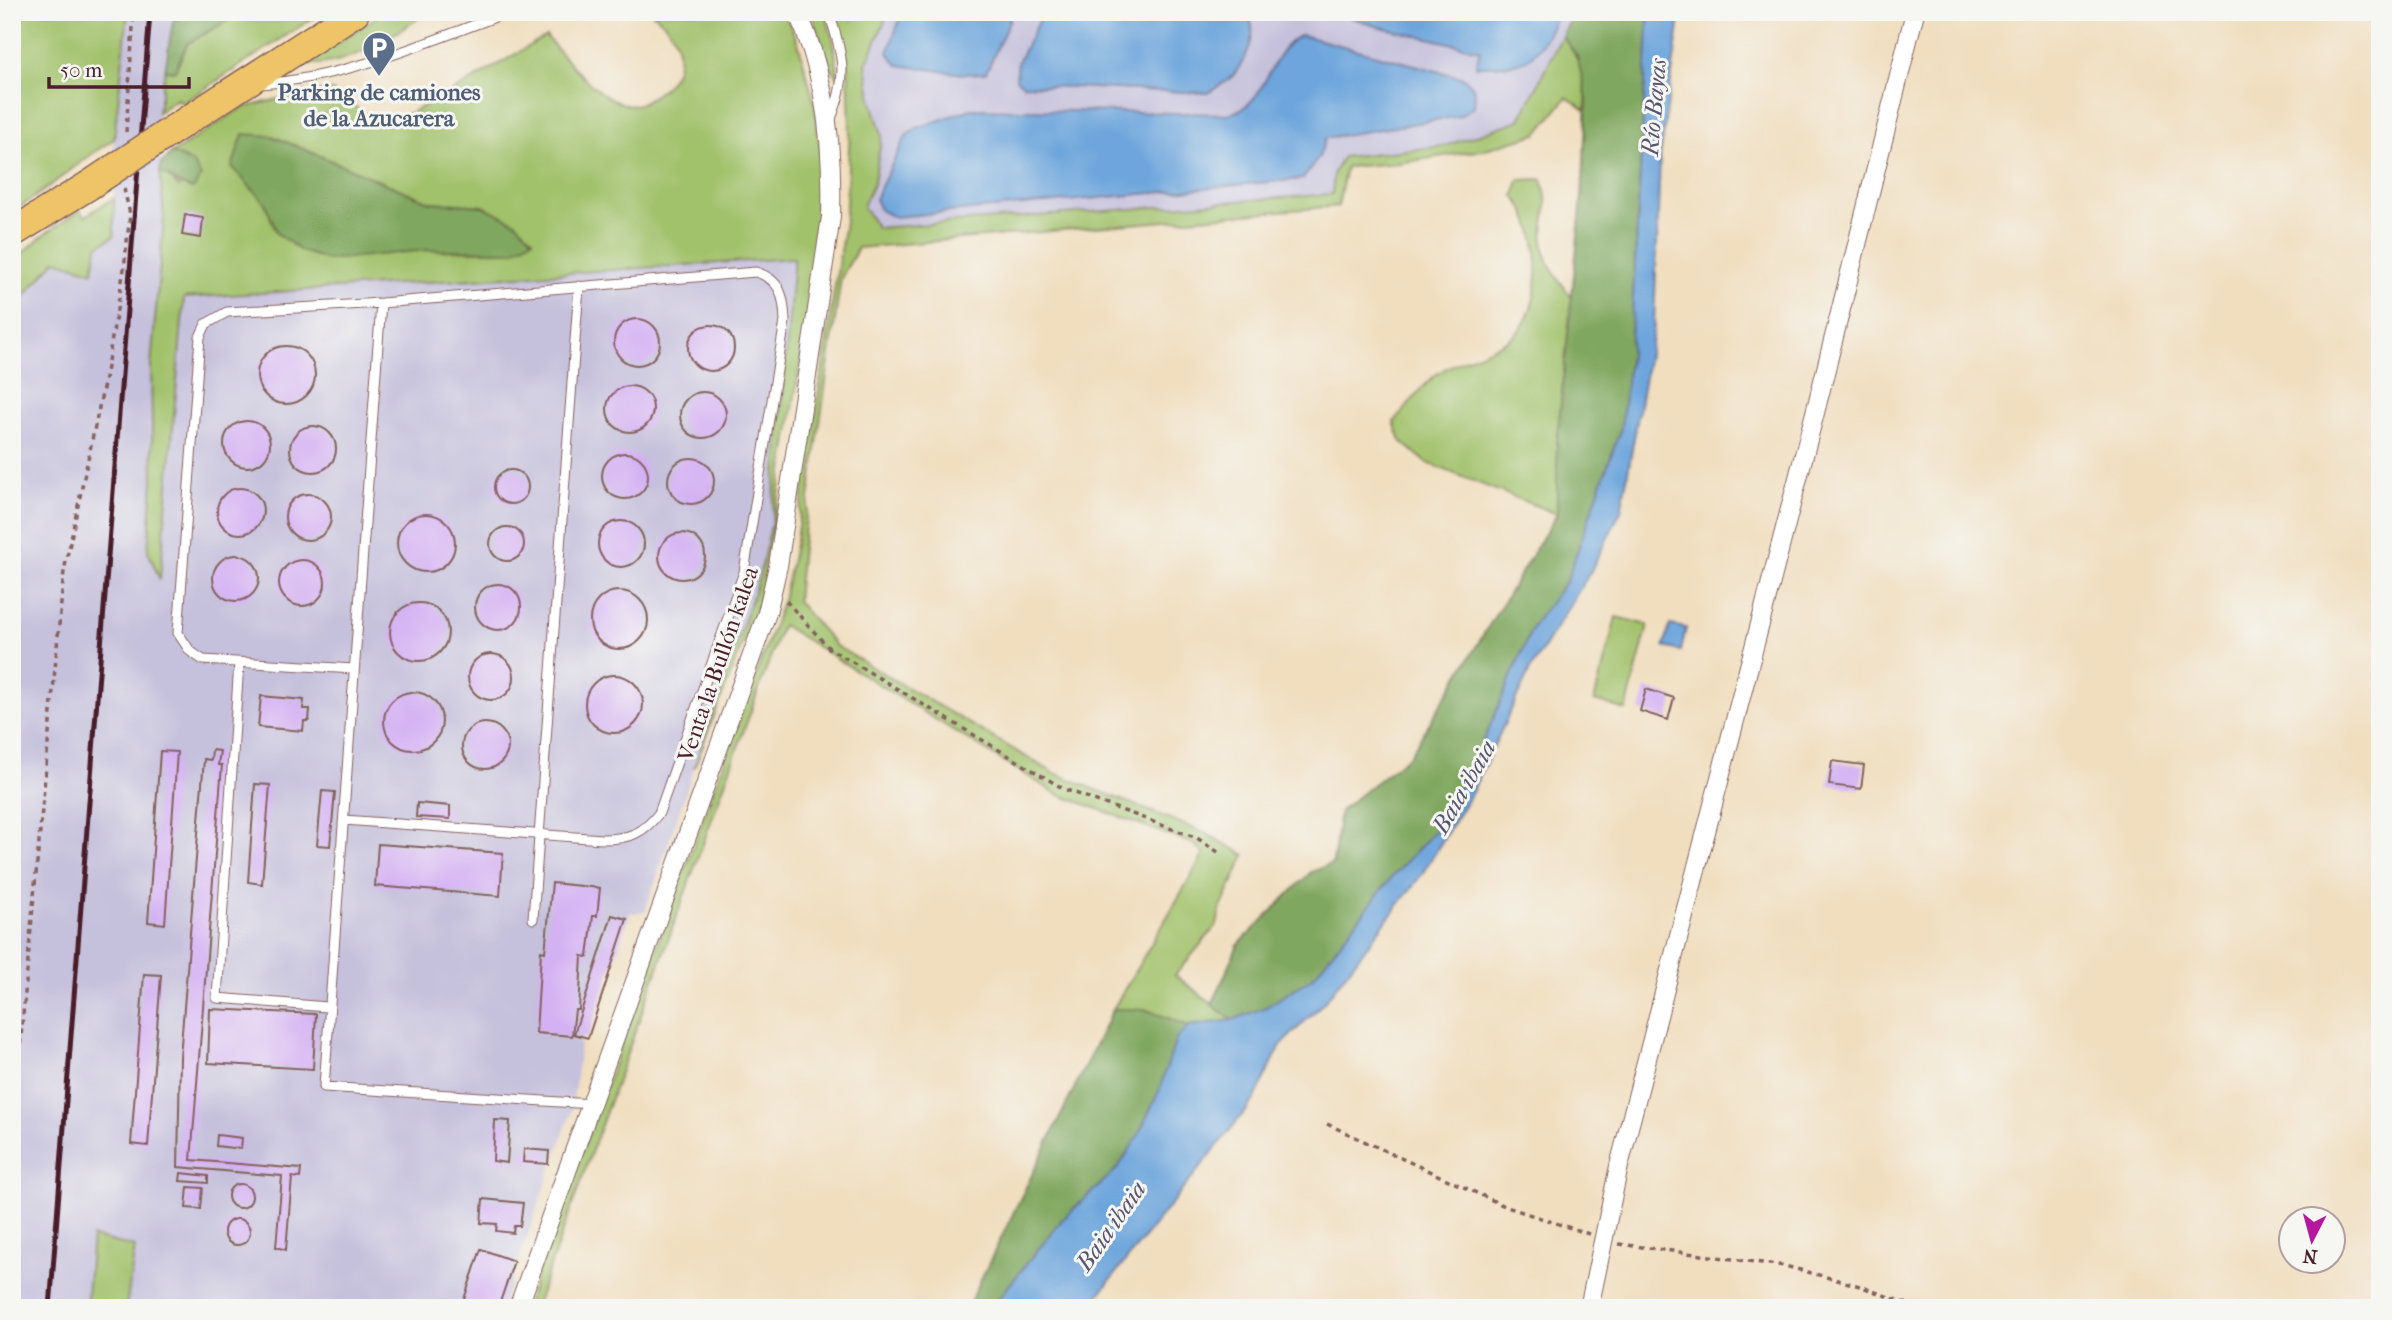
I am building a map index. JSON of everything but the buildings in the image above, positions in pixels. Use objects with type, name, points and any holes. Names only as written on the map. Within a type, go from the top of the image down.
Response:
[{"type":"highway","points":[[12,245],[24,227],[355,12]]},
{"type":"street","name":"Venta la Bullón kalea","points":[[518,1308],[771,596],[829,240],[833,171],[828,126],[816,71],[797,12]]},
{"type":"street","points":[[1589,1308],[1619,1166],[1814,418],[1915,12]]},
{"type":"lane","points":[[241,86],[296,81],[362,67],[508,12]]},
{"type":"lane","points":[[828,126],[842,92],[843,66],[830,12]]},
{"type":"lane","points":[[344,820],[541,836],[621,839],[639,834],[659,813],[744,572],[785,321],[783,293],[778,284],[768,276],[755,272],[381,303],[227,312],[206,324],[200,337],[178,634],[190,651],[203,660],[354,669]]},
{"type":"lane","points":[[533,919],[579,286]]},
{"type":"lane","points":[[381,303],[344,820],[327,1007],[324,1087],[592,1104]]},
{"type":"lane","points":[[239,663],[217,998],[327,1007]]},
{"type":"path","points":[[126,133],[134,12]]},
{"type":"path","points":[[12,1134],[64,571],[104,384],[124,269],[130,214],[123,183]]},
{"type":"path","points":[[771,596],[791,602],[807,626],[829,648],[1064,789],[1115,811],[1197,838],[1218,852]]},
{"type":"path","points":[[1326,1124],[1507,1207],[1551,1224],[1621,1245],[1785,1266],[1860,1286],[1918,1308]]},
{"type":"shaded area","points":[[128,12],[187,12],[173,21],[158,112],[164,218],[151,366],[153,482],[148,551],[159,578],[183,298],[794,258],[772,521],[759,577],[645,912],[630,913],[588,1038],[581,1037],[572,1110],[502,1308],[126,1308],[135,1247],[92,1237],[86,1308],[12,1308],[12,310],[57,260],[97,247],[114,236],[114,139]]},
{"type":"shaded area","points":[[889,12],[1575,12],[1520,120],[1445,146],[1343,157],[1334,172],[1332,194],[877,228],[863,206],[874,182],[882,135],[871,98],[866,64]]},
{"type":"green space","points":[[12,12],[128,12],[114,139],[12,212]]},
{"type":"green space","points":[[187,12],[242,12],[187,44],[175,71],[165,70],[173,21]]},
{"type":"green space","points":[[242,12],[322,12],[183,103],[177,99],[158,112],[165,70],[175,71],[187,44]]},
{"type":"green space","points":[[384,12],[428,12],[355,55],[322,64],[306,64]]},
{"type":"green space","points":[[651,12],[784,12],[798,42],[815,105],[823,172],[821,234],[768,563],[758,604],[694,768],[759,577],[772,522],[794,258],[184,298],[160,580],[148,551],[153,482],[151,366],[164,218],[160,173],[166,174],[179,187],[193,163],[172,153],[242,108],[308,92],[332,91],[381,124],[445,96],[546,36],[582,76],[604,95],[627,105],[639,104],[667,85],[678,64],[676,42],[662,21]],"holes":[[[272,136],[430,202],[483,206],[513,251],[428,250],[277,234],[265,203],[232,167],[238,152]]]},
{"type":"green space","points":[[811,12],[825,12],[833,39],[839,79],[829,65]]},
{"type":"green space","points":[[835,12],[889,12],[866,64],[871,98],[882,135],[874,182],[863,206],[877,228],[1332,194],[1334,172],[1343,157],[1445,146],[1520,120],[1562,36],[1581,70],[1586,90],[1585,110],[1567,97],[1537,134],[1482,150],[1399,163],[1346,167],[1338,206],[858,248],[841,278],[802,546],[797,601],[836,646],[1054,773],[1205,833],[1245,855],[1220,910],[1217,925],[1175,975],[1233,1020],[1189,1026],[1144,1009],[1113,1009],[1204,854],[1194,844],[1057,794],[782,625],[535,1308],[525,1308],[783,600],[796,540],[845,221],[850,130],[848,63]]},
{"type":"green space","points":[[1575,12],[1649,12],[1630,354],[1621,428],[1567,580],[1533,626],[1478,755],[1434,832],[1392,877],[1313,977],[1266,1007],[1233,1020],[1212,1005],[1238,945],[1311,872],[1333,863],[1340,811],[1410,755],[1557,514],[1557,440],[1582,197],[1587,99],[1577,56],[1562,36]]},
{"type":"green space","points":[[243,134],[272,136],[430,202],[483,206],[516,222],[533,239],[513,251],[428,250],[328,260],[301,251],[277,233],[265,203],[232,167]]},
{"type":"green space","points":[[172,153],[193,163],[201,177],[193,189],[160,173],[161,164]]},
{"type":"green space","points":[[1542,179],[1546,204],[1543,240],[1546,256],[1573,299],[1557,440],[1557,514],[1427,463],[1401,441],[1394,422],[1437,374],[1511,338],[1527,318],[1536,282],[1535,244],[1523,209],[1514,196],[1519,180]]},
{"type":"green space","points":[[114,198],[114,236],[97,247],[93,272],[56,260],[12,310],[12,262],[46,233],[80,210],[85,216]]},
{"type":"green space","points":[[1616,617],[1648,625],[1626,710],[1594,701]]},
{"type":"green space","points":[[1113,1009],[1144,1009],[1189,1026],[1176,1040],[1159,1091],[1138,1136],[1118,1168],[1062,1220],[991,1308],[967,1308]]},
{"type":"green space","points":[[92,1237],[135,1247],[126,1308],[86,1308]]},
{"type":"water","points":[[902,12],[1013,12],[986,73],[963,74],[898,65],[888,53]]},
{"type":"water","points":[[1043,12],[1244,12],[1250,19],[1252,38],[1245,58],[1233,75],[1208,93],[1024,85],[1016,79],[1018,62]]},
{"type":"water","points":[[1334,12],[1559,12],[1543,42],[1530,58],[1510,65],[1476,66],[1480,50],[1380,27]]},
{"type":"water","points":[[1649,12],[1681,12],[1660,157],[1654,326],[1621,511],[1592,569],[1530,670],[1472,792],[1422,874],[1325,1001],[1281,1045],[1254,1100],[1088,1308],[991,1308],[1062,1220],[1118,1168],[1138,1136],[1159,1091],[1176,1039],[1189,1026],[1233,1020],[1266,1007],[1313,977],[1392,877],[1434,832],[1478,754],[1533,626],[1567,580],[1621,428],[1630,354]]},
{"type":"water","points":[[1301,35],[1464,78],[1475,90],[1474,106],[1460,116],[1326,138],[1319,157],[1303,179],[894,217],[880,210],[875,199],[906,136],[917,128],[971,109],[1228,114],[1242,109],[1252,100],[1280,54],[1289,43]]},
{"type":"water","points":[[1670,625],[1686,628],[1681,651],[1664,647]]},
{"type":"railway","points":[[50,1308],[150,12]]},
{"type":"place","name":"Parking de camiones de la Azucarera","points":[[379,78]]},
{"type":"water label","name":"Río Bayas","points":[[1654,107]]},
{"type":"water label","name":"Baia ibaia","points":[[1464,787]]},
{"type":"water label","name":"Baia ibaia","points":[[1111,1226]]}]
